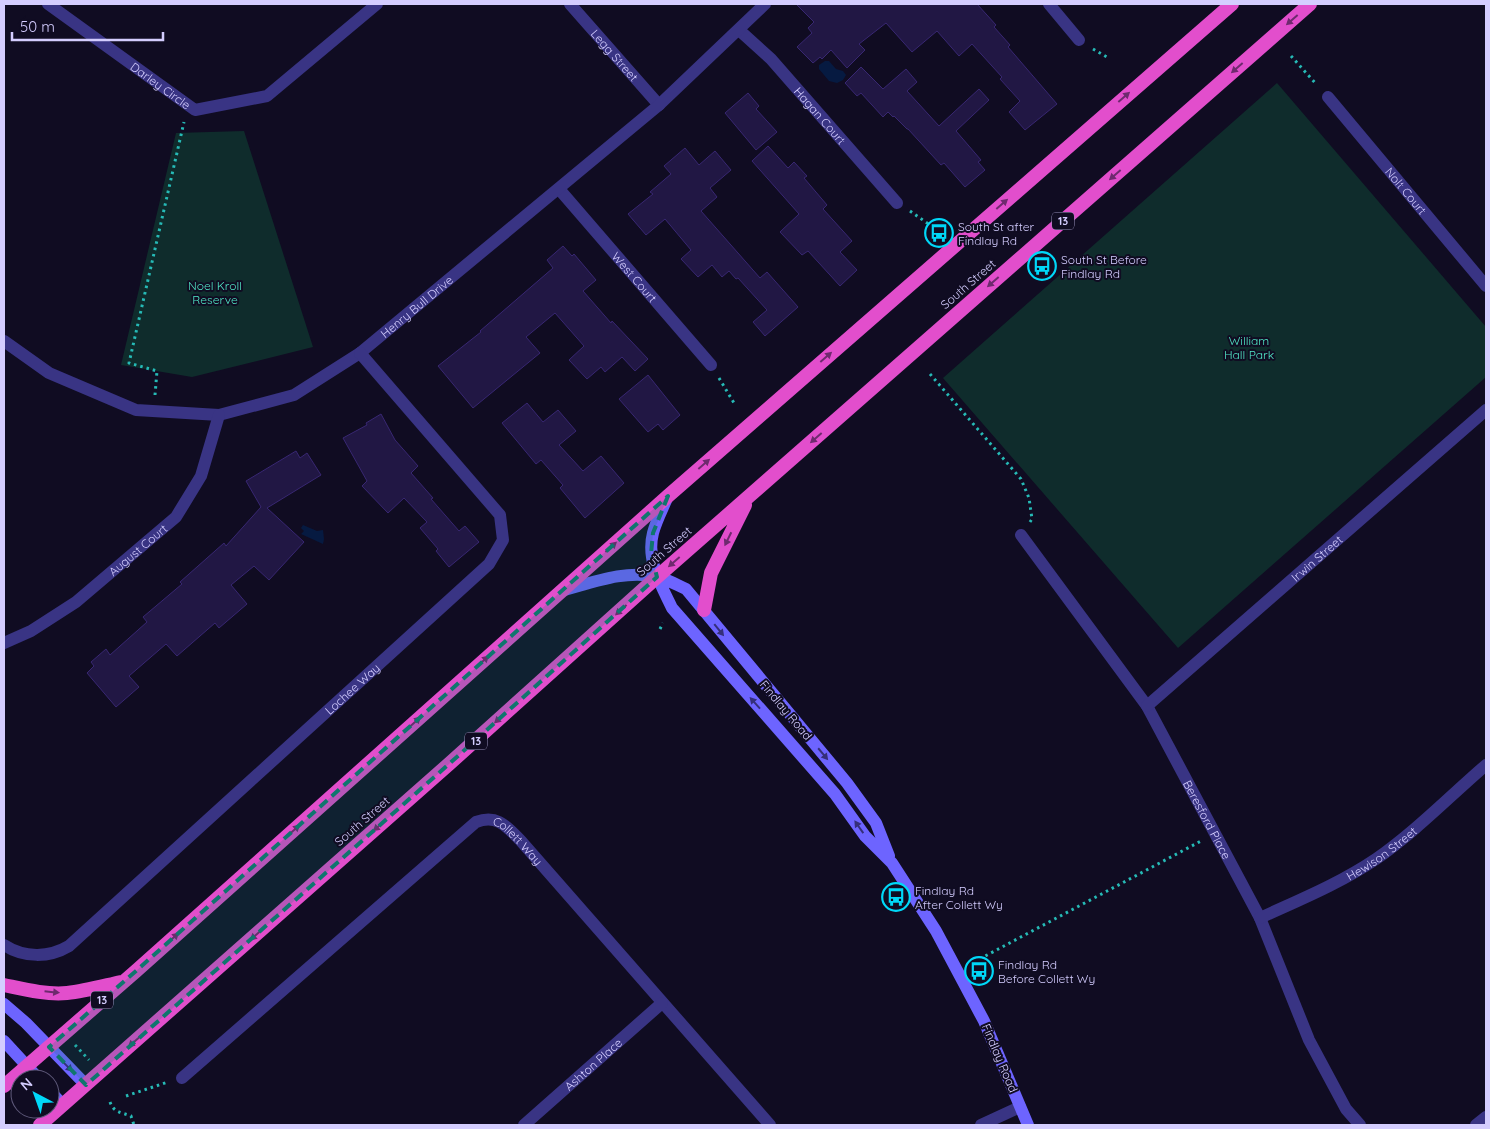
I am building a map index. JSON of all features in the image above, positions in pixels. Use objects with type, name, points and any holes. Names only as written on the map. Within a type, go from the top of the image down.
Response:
[{"type":"highway","name":"13","points":[[4,1086],[668,496],[1232,4]]},
{"type":"highway","name":"South Street","points":[[40,1125],[450,764],[657,577],[1310,4]]},
{"type":"highway","points":[[704,610],[711,573],[751,496]]},
{"type":"highway","points":[[4,984],[22,989],[62,993],[123,982]]},
{"type":"main road","name":"Findlay Road","points":[[668,496],[653,533],[651,554],[657,577],[672,608],[835,794],[866,836],[892,863],[936,930],[984,1021],[1028,1125]]},
{"type":"main road","name":"Findlay Road","points":[[562,592],[612,578],[636,575],[657,577],[686,589],[848,783],[876,823],[892,863]]},
{"type":"main road","points":[[4,1004],[86,1085]]},
{"type":"main road","points":[[4,1041],[30,1069]]},
{"type":"main road","points":[[60,1102],[63,1105]]},
{"type":"street","name":"Darley Circle","points":[[48,4],[194,110],[267,96],[377,4]]},
{"type":"street","name":"Legg Street","points":[[570,4],[659,104]]},
{"type":"street","name":"Henry Bull Drive","points":[[4,341],[49,374],[136,410],[219,415],[294,395],[360,353],[559,188],[659,104],[765,4]]},
{"type":"street","points":[[1049,4],[1080,40]]},
{"type":"street","name":"Hagan Court","points":[[739,30],[770,59],[897,202]]},
{"type":"street","name":"Nolt Court","points":[[1328,97],[1486,286]]},
{"type":"street","name":"West Court","points":[[559,188],[711,364]]},
{"type":"street","name":"Lochee Way","points":[[4,945],[20,953],[31,955],[45,955],[61,951],[69,946],[489,564],[502,540],[500,515],[360,353]]},
{"type":"street","name":"Irwin Street","points":[[1147,706],[1486,410]]},
{"type":"street","name":"August Court","points":[[4,643],[31,632],[76,602],[176,518],[201,476],[219,415]]},
{"type":"street","name":"Beresford Place","points":[[1021,535],[1147,706],[1260,918],[1309,1040],[1346,1109],[1360,1125]]},
{"type":"street","name":"Hewison Street","points":[[1260,918],[1339,882],[1377,858],[1411,831],[1486,764]]},
{"type":"street","name":"Collett Way","points":[[182,1078],[476,822],[484,819],[499,821],[516,836],[770,1125]]},
{"type":"street","name":"Ashton Place","points":[[524,1125],[662,1003]]},
{"type":"street","points":[[981,1125],[1020,1107]]},
{"type":"street","points":[[1476,1125],[1486,1116]]},
{"type":"path","points":[[1291,56],[1328,97]]},
{"type":"path","points":[[153,411],[157,371],[129,363],[188,105]]},
{"type":"path","points":[[897,202],[930,225]]},
{"type":"path","points":[[711,364],[734,403]]},
{"type":"path","points":[[930,374],[1021,479],[1029,498],[1032,519],[1021,535]]},
{"type":"path","points":[[974,962],[1215,833]]},
{"type":"path","points":[[126,1096],[182,1078]]},
{"type":"path","points":[[110,1102],[116,1112],[131,1116],[134,1125]]},
{"type":"highlighted area","points":[[668,496],[653,533],[651,554],[657,577],[449,764],[86,1085],[49,1047],[136,971]]},
{"type":"green space","name":"William Hall Park","points":[[1277,83],[1486,327],[1486,377],[1178,648],[943,378]]},
{"type":"green space","name":"Noel Kroll Reserve","points":[[244,131],[313,347],[192,377],[121,365],[176,133]]},
{"type":"water","points":[[829,61],[836,69],[843,71],[846,75],[843,80],[837,83],[829,81],[819,69],[819,65]]},
{"type":"water","points":[[303,525],[317,531],[323,530],[323,544],[301,534],[304,531],[301,528]]},
{"type":"building","points":[[796,4],[977,4],[996,25],[994,27],[1010,45],[1008,47],[1057,104],[1025,130],[1009,112],[1020,101],[1000,79],[1002,77],[972,44],[959,56],[937,31],[912,52],[886,23],[859,44],[865,50],[847,68],[831,50],[822,59],[820,57],[813,63],[797,47],[812,33],[808,28],[814,22]]},
{"type":"building","points":[[861,67],[883,89],[906,69],[917,82],[907,91],[939,126],[979,89],[989,100],[956,131],[981,160],[978,162],[985,170],[965,187],[944,163],[941,165],[894,116],[888,112],[883,117],[861,93],[857,96],[845,83]]},
{"type":"building","points":[[748,93],[759,106],[756,109],[777,132],[756,150],[725,113]]},
{"type":"building","points":[[768,146],[788,168],[794,162],[807,176],[804,178],[827,205],[823,209],[852,241],[840,252],[857,270],[840,286],[808,251],[802,255],[780,232],[799,214],[752,161]]},
{"type":"building","points":[[685,148],[699,165],[715,151],[731,170],[710,188],[717,197],[701,211],[760,278],[767,272],[798,307],[765,336],[753,322],[767,310],[738,278],[736,279],[729,271],[722,277],[712,265],[698,277],[681,259],[691,250],[665,219],[646,235],[628,214],[653,194],[650,192],[671,174],[664,166]]},
{"type":"building","points":[[563,246],[572,256],[574,254],[596,280],[583,291],[611,323],[612,321],[648,359],[635,371],[622,357],[605,372],[601,367],[587,379],[569,360],[584,346],[555,313],[526,337],[540,353],[473,408],[438,366],[481,332],[553,268],[547,260]]},
{"type":"building","points":[[648,375],[680,415],[663,430],[658,424],[648,432],[619,399]]},
{"type":"building","points":[[527,403],[543,422],[558,410],[576,431],[559,445],[583,471],[601,456],[624,483],[585,518],[560,488],[563,485],[541,460],[536,464],[502,423]]},
{"type":"building","points":[[381,414],[395,440],[418,466],[411,473],[459,531],[465,526],[479,542],[449,567],[436,551],[438,549],[420,528],[427,522],[404,498],[388,513],[362,486],[367,481],[343,438],[367,425],[366,423]]},
{"type":"building","points":[[296,451],[300,458],[307,453],[321,475],[267,508],[304,542],[269,580],[254,566],[231,585],[247,604],[219,628],[215,623],[177,656],[166,644],[129,676],[139,687],[116,707],[87,673],[94,666],[91,662],[106,649],[110,655],[147,622],[143,617],[182,584],[180,582],[224,543],[226,546],[261,507],[246,481]]},
{"type":"place","name":"South St after Findlay Rd","points":[[939,233]]},
{"type":"place","name":"South St Before Findlay Rd","points":[[1042,266]]},
{"type":"place","name":"Findlay Rd After Collett Wy","points":[[896,897]]},
{"type":"place","name":"Findlay Rd Before Collett Wy","points":[[979,971]]}]
